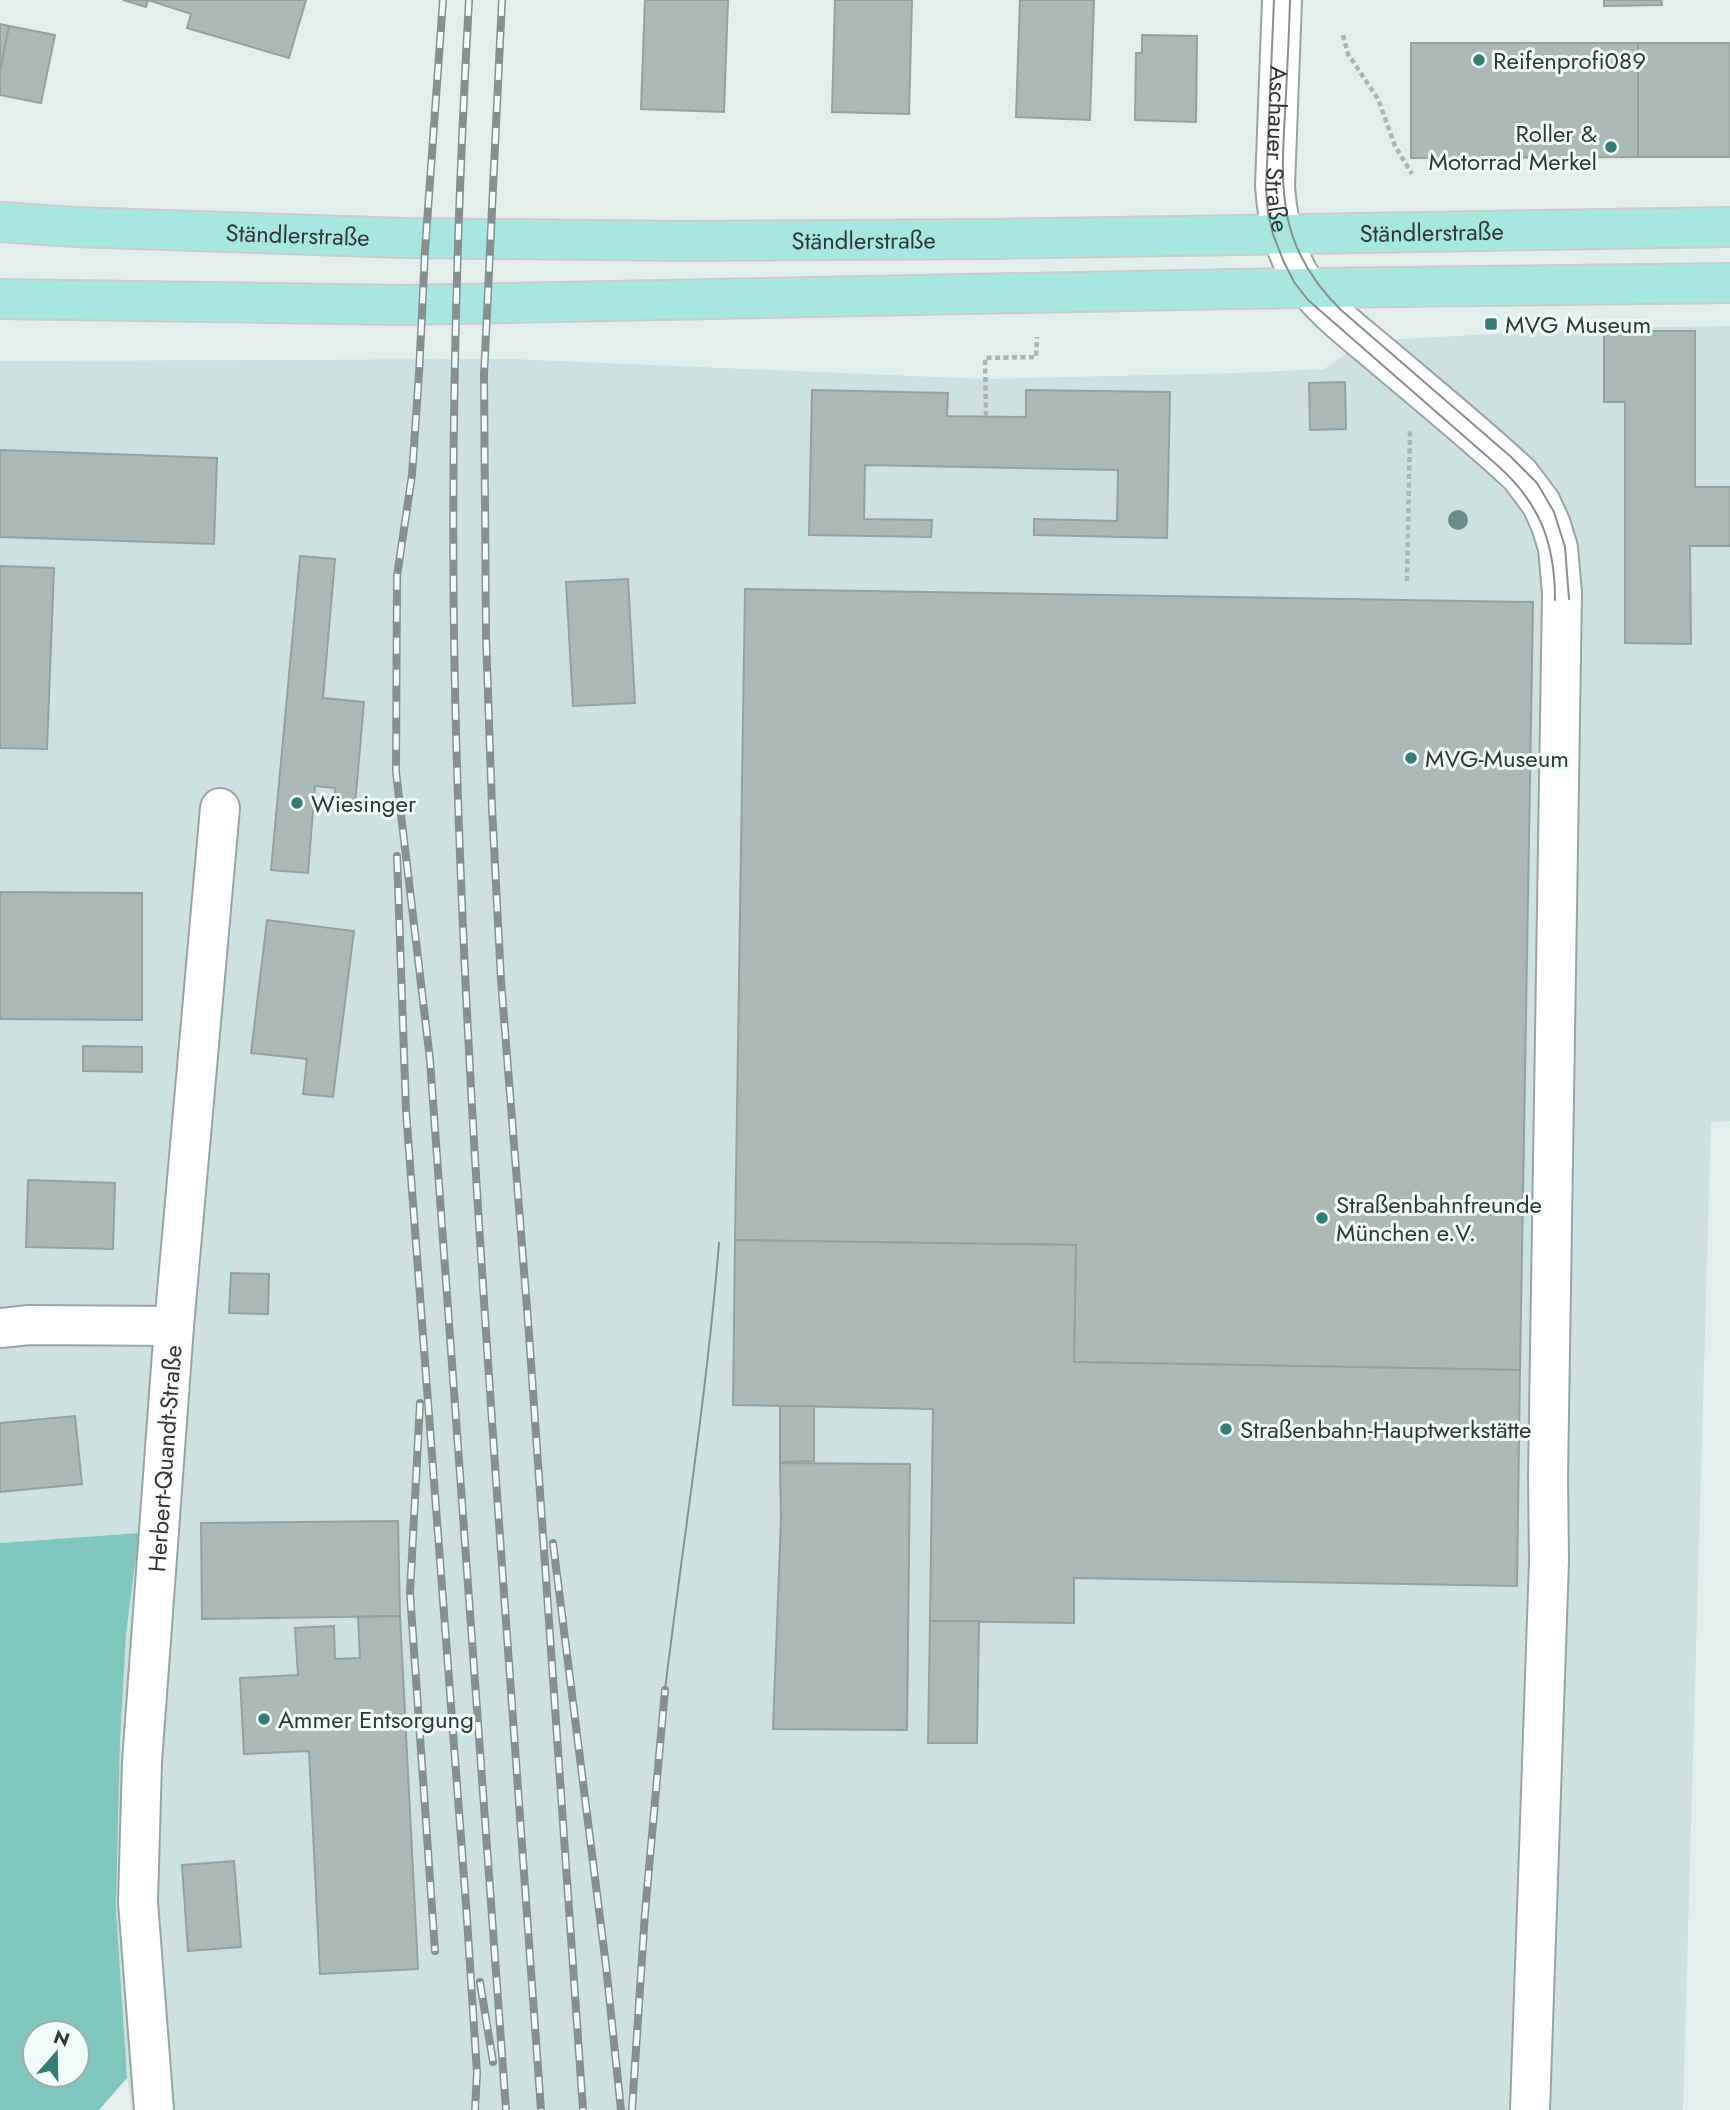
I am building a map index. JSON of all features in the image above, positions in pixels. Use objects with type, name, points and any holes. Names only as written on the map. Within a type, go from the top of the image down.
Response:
[{"type":"main road","name":"Ständlerstraße","points":[[0,222],[405,238],[682,241],[1730,227]]},
{"type":"main road","points":[[0,299],[402,305],[1309,288],[1730,284]]},
{"type":"street","name":"Aschauer Straße","points":[[1282,0],[1276,211],[1281,234],[1299,274],[1309,288],[1358,336],[1513,468],[1541,503],[1552,525],[1558,548],[1562,584],[1562,708],[1548,1477],[1549,1562],[1530,2110]]},
{"type":"street","name":"Herbert-Quandt-Straße","points":[[153,2110],[138,1902],[142,1762],[174,1326],[220,808]]},
{"type":"street","points":[[0,1328],[29,1325],[174,1326]]},
{"type":"path","points":[[1343,35],[1348,54],[1378,99],[1395,146],[1412,174]]},
{"type":"path","points":[[986,416],[985,358],[1036,357],[1037,337]]},
{"type":"path","points":[[1407,581],[1410,433],[1414,383]]},
{"type":"shaded area","points":[[1730,326],[1730,1121],[1711,1122],[1683,2110],[132,2110],[127,2078],[116,1908],[126,1634],[139,1533],[0,1543],[0,361],[511,359],[984,379],[1324,369],[1364,341],[1604,328]]},
{"type":"green space","points":[[139,1533],[126,1634],[116,1908],[127,2078],[99,2110],[0,2110],[0,1543]]},
{"type":"building","points":[[123,0],[148,0],[146,7]]},
{"type":"building","points":[[148,0],[306,0],[289,58],[187,28],[191,14]]},
{"type":"building","points":[[645,0],[728,0],[724,112],[641,109]]},
{"type":"building","points":[[835,0],[912,0],[909,114],[832,112]]},
{"type":"building","points":[[1020,0],[1094,0],[1090,120],[1016,117]]},
{"type":"building","points":[[1604,0],[1661,0],[1662,5],[1604,6]]},
{"type":"building","points":[[0,24],[9,26],[0,72]]},
{"type":"building","points":[[9,26],[55,35],[41,103],[0,95],[0,72]]},
{"type":"building","points":[[1142,35],[1197,36],[1196,122],[1135,120],[1136,53],[1142,53]]},
{"type":"building","points":[[1411,43],[1638,43],[1638,157],[1411,158]]},
{"type":"building","points":[[1638,43],[1730,43],[1730,157],[1638,157]]},
{"type":"building","points":[[1604,331],[1695,331],[1695,487],[1730,487],[1730,546],[1690,546],[1691,644],[1625,643],[1625,402],[1604,402]]},
{"type":"building","points":[[1345,382],[1346,429],[1310,430],[1309,383]]},
{"type":"building","points":[[812,390],[948,393],[947,416],[1026,417],[1026,390],[1170,392],[1167,538],[1034,535],[1034,519],[1117,521],[1118,470],[865,465],[864,519],[932,520],[931,537],[809,535]]},
{"type":"building","points":[[0,450],[217,458],[214,544],[0,537]]},
{"type":"building","points":[[300,556],[335,559],[323,698],[364,702],[355,805],[334,803],[335,788],[315,786],[308,873],[271,870]]},
{"type":"building","points":[[0,566],[54,568],[47,749],[0,748]]},
{"type":"building","points":[[628,579],[635,703],[573,706],[566,582]]},
{"type":"building","points":[[745,589],[1533,602],[1520,1370],[1074,1362],[1076,1245],[735,1240]]},
{"type":"building","points":[[0,892],[142,893],[142,1020],[0,1019]]},
{"type":"building","points":[[267,920],[354,931],[333,1097],[303,1094],[307,1059],[251,1053]]},
{"type":"building","points":[[83,1046],[142,1047],[142,1072],[83,1071]]},
{"type":"building","points":[[28,1180],[115,1183],[113,1249],[26,1247]]},
{"type":"building","name":"Straßenbahn-Hauptwerkstätte","points":[[735,1240],[1076,1245],[1074,1362],[1520,1370],[1517,1586],[1074,1578],[1074,1623],[930,1621],[933,1409],[733,1405]]},
{"type":"building","points":[[231,1273],[269,1274],[268,1314],[229,1313]]},
{"type":"building","points":[[780,1406],[814,1406],[814,1461],[780,1462]]},
{"type":"building","points":[[75,1416],[82,1484],[0,1492],[0,1423]]},
{"type":"building","points":[[780,1463],[910,1464],[907,1730],[773,1729],[781,1519]]},
{"type":"building","points":[[398,1521],[400,1616],[202,1619],[201,1523]]},
{"type":"building","points":[[400,1616],[418,1969],[320,1974],[309,1751],[244,1754],[240,1678],[298,1675],[295,1628],[334,1626],[335,1659],[360,1658],[358,1617]]},
{"type":"building","points":[[930,1621],[979,1621],[977,1743],[928,1743]]},
{"type":"building","points":[[234,1861],[241,1947],[188,1951],[182,1865]]},
{"type":"tram line","points":[[1274,0],[1266,188],[1268,213],[1283,260],[1294,282],[1308,300],[1512,479],[1542,525],[1552,560],[1555,600]]},
{"type":"tram line","points":[[1290,0],[1283,142],[1284,195],[1288,219],[1305,265],[1341,310],[1510,456],[1537,483],[1554,512],[1565,547],[1569,599]]},
{"type":"tram line","points":[[665,1690],[701,1411],[719,1243]]},
{"type":"railway","points":[[443,0],[412,475],[397,576],[396,772],[430,1060],[506,2110]]},
{"type":"railway","points":[[469,0],[454,398],[454,637],[461,873],[479,1227],[541,2110]]},
{"type":"railway","points":[[502,0],[484,376],[486,636],[492,808],[501,980],[529,1334],[583,2110]]},
{"type":"railway","points":[[397,856],[406,1111],[466,1904],[477,2073],[475,2110]]},
{"type":"railway","points":[[420,1403],[410,1593],[435,1951]]},
{"type":"railway","points":[[553,1543],[606,1966],[621,2110]]},
{"type":"railway","points":[[632,2110],[645,1913],[665,1690]]},
{"type":"railway","points":[[480,1982],[493,2062]]},
{"type":"place","name":"Reifenprofi089","points":[[1479,60]]},
{"type":"place","name":"Roller & Motorrad Merkel","points":[[1611,147]]},
{"type":"place","name":"MVG Museum","points":[[1491,324]]},
{"type":"place","name":"MVG-Museum","points":[[1411,758]]},
{"type":"place","name":"Wiesinger","points":[[297,803]]},
{"type":"place","name":"Straßenbahnfreunde München e.V.","points":[[1322,1218]]},
{"type":"place","name":"Straßenbahn-Hauptwerkstätte","points":[[1226,1429]]},
{"type":"place","name":"Ammer Entsorgung","points":[[264,1719]]}]
